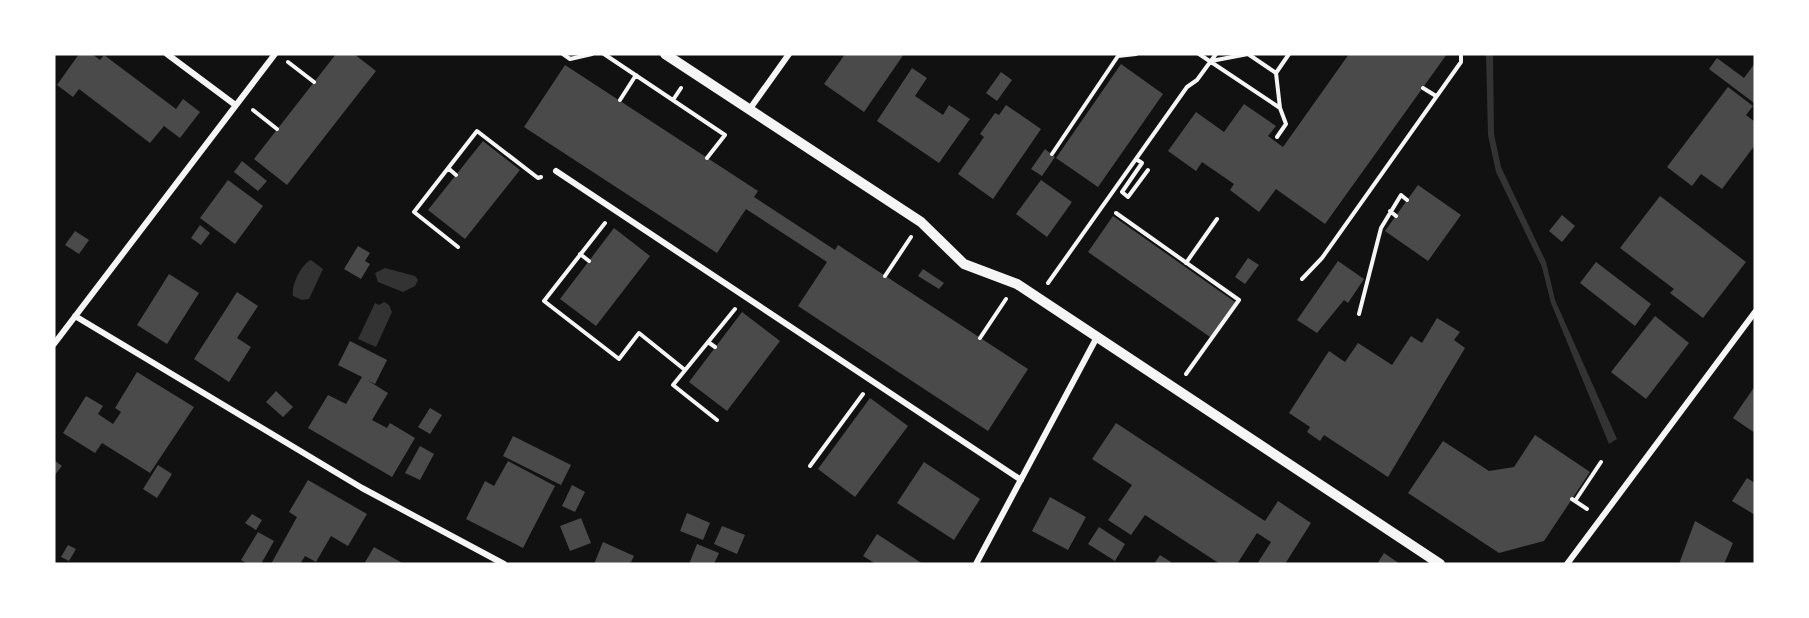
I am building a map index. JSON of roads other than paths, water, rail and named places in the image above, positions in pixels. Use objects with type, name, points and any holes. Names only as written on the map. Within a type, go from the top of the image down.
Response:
[{"type":"street","points":[[167,54],[236,101]]},
{"type":"street","points":[[54,344],[236,101],[275,54]]},
{"type":"street","points":[[665,54],[921,222],[964,264],[1017,284],[1440,564]]},
{"type":"street","points":[[749,110],[789,54]]},
{"type":"street","points":[[556,171],[1021,480]]},
{"type":"street","points":[[1567,564],[1755,312]]},
{"type":"street","points":[[75,316],[362,488],[504,564]]},
{"type":"street","points":[[976,564],[1096,337]]}]
